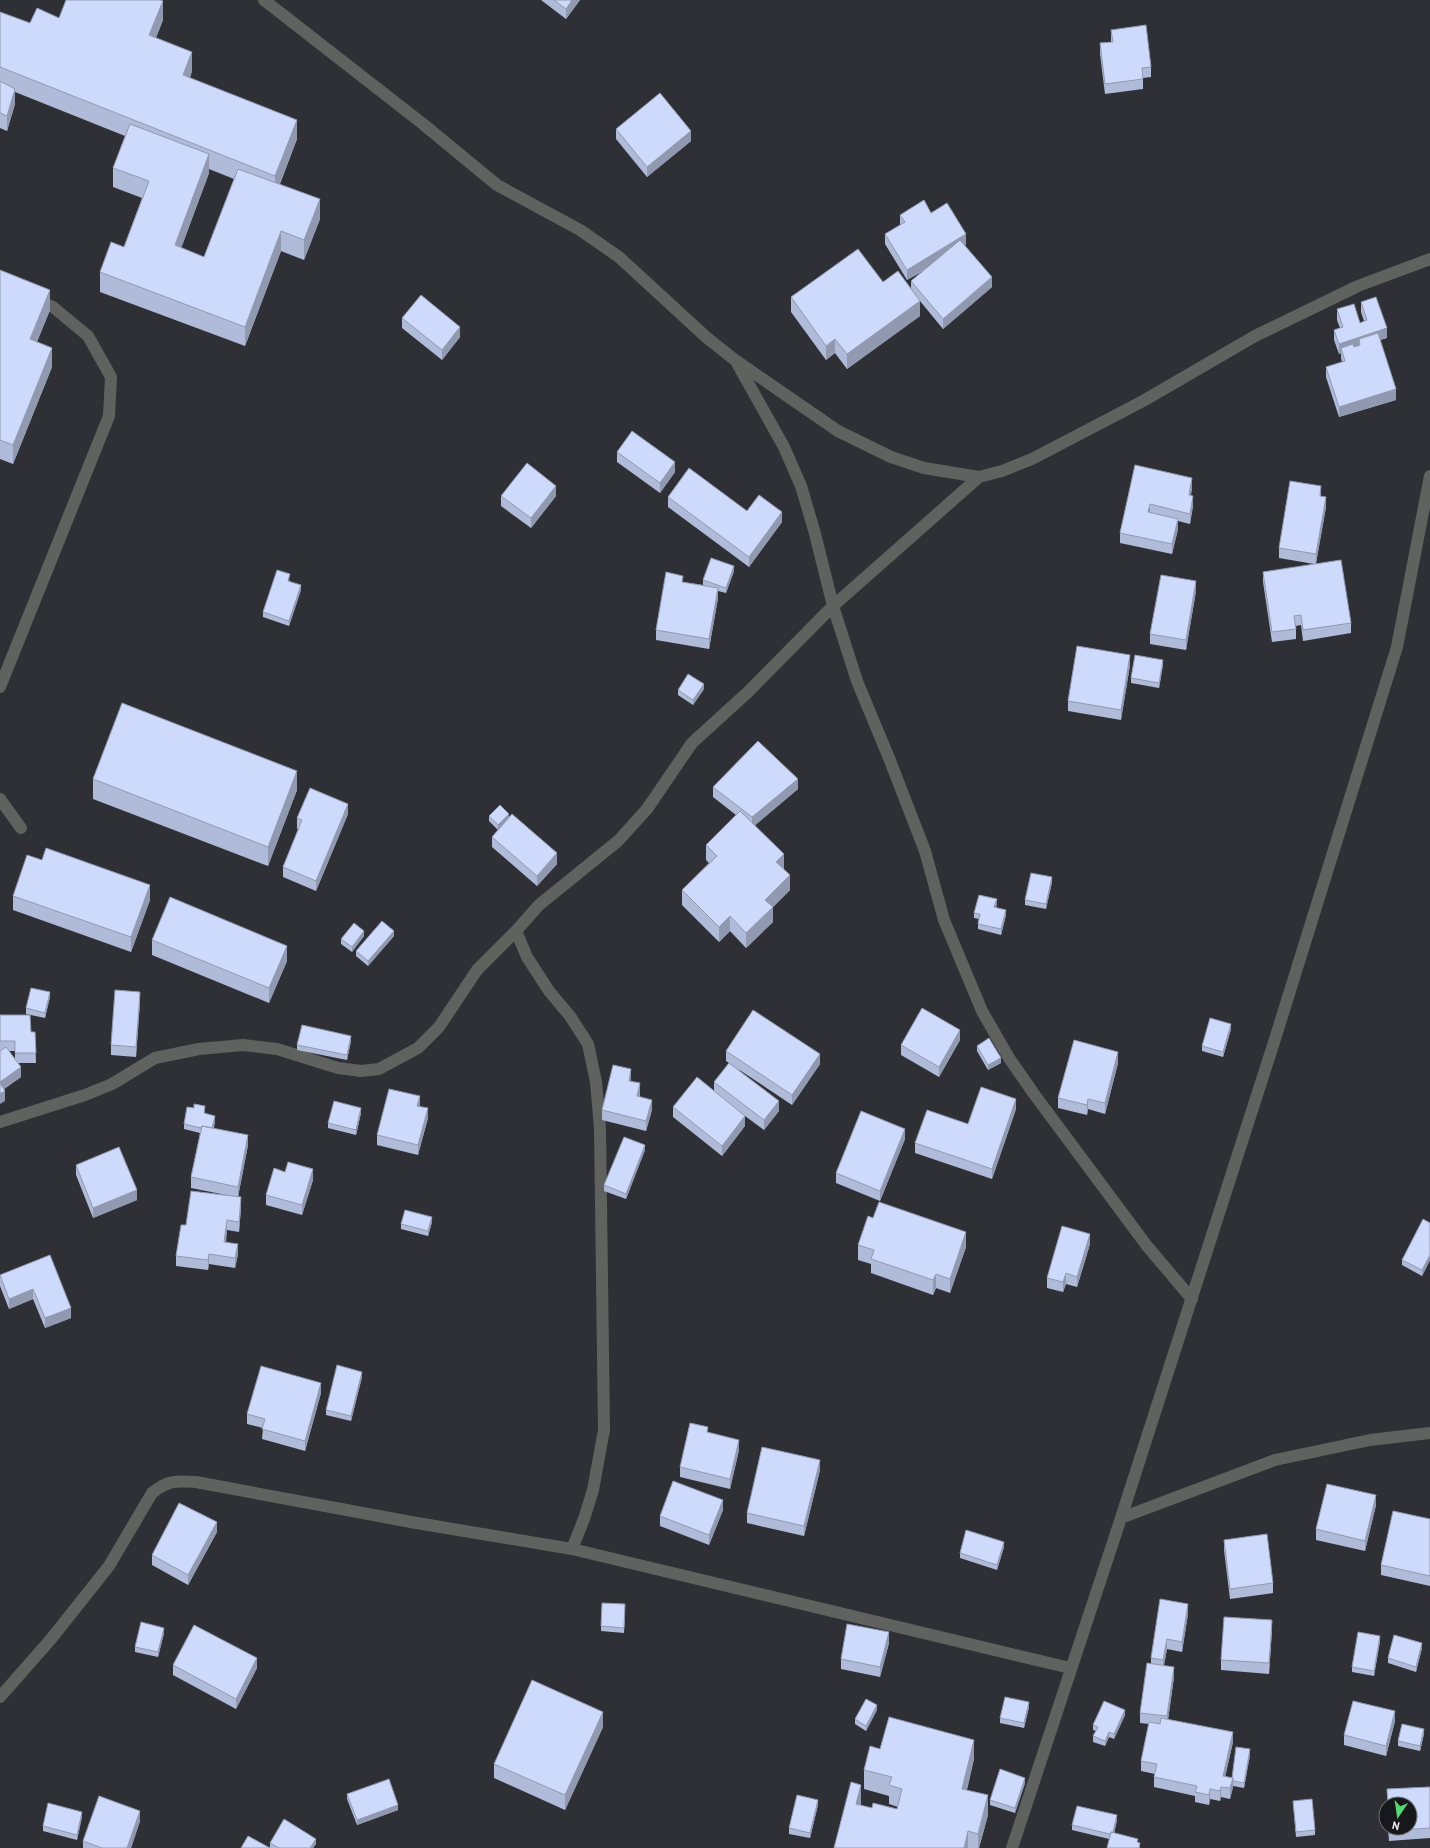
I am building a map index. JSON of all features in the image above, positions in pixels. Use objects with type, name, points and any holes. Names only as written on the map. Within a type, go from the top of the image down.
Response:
[{"type":"street","points":[[266,1],[423,124],[497,185],[580,230],[620,258],[706,337],[735,360],[838,431],[891,457],[924,468],[979,477],[1002,471],[1046,452],[1143,402],[1262,333],[1358,286],[1430,259]]},
{"type":"street","points":[[0,687],[108,416],[111,377],[88,336],[53,307],[26,295]]},
{"type":"street","points":[[735,360],[784,448],[801,486],[814,530],[833,606],[857,681],[925,851],[944,920],[982,1011],[1009,1058],[1034,1094],[1147,1246],[1192,1298]]},
{"type":"street","points":[[1012,1848],[1192,1298],[1397,647],[1430,476]]},
{"type":"street","points":[[0,1122],[85,1095],[112,1084],[155,1058],[199,1049],[243,1045],[277,1048],[338,1068],[361,1071],[379,1069],[418,1048],[440,1027],[477,970],[516,931],[539,905],[618,841],[647,809],[692,743],[748,692],[833,606],[979,477]]},
{"type":"street","points":[[0,799],[21,828]]},
{"type":"street","points":[[516,931],[526,957],[549,991],[570,1016],[588,1044],[596,1082],[600,1128],[604,1430],[593,1490],[584,1519],[572,1549]]},
{"type":"street","points":[[1121,1518],[1275,1460],[1370,1440],[1430,1433]]},
{"type":"street","points":[[0,1697],[51,1639],[109,1566],[152,1493],[162,1485],[173,1481],[196,1482],[411,1522],[572,1549],[1070,1668]]},
{"type":"building","points":[[66,0],[163,1],[149,35],[192,52],[183,75],[297,120],[275,176],[0,67],[0,12],[30,23],[37,8],[59,18]]},
{"type":"building","points":[[554,0],[572,0],[566,9]]},
{"type":"building","points":[[1146,25],[1151,67],[1142,68],[1143,79],[1105,84],[1100,43],[1113,42],[1111,30]]},
{"type":"building","points":[[0,81],[15,89],[7,116],[0,113]]},
{"type":"building","points":[[660,93],[691,131],[647,167],[616,129]]},
{"type":"building","points":[[130,124],[209,154],[175,245],[204,257],[238,169],[320,199],[304,240],[281,231],[245,327],[100,272],[111,242],[124,247],[149,181],[113,168]]},
{"type":"building","points":[[924,200],[931,213],[947,203],[966,234],[907,270],[885,234],[905,222],[900,215]]},
{"type":"building","points":[[960,240],[992,277],[943,319],[911,281]]},
{"type":"building","points":[[858,249],[883,282],[898,271],[920,301],[847,354],[835,339],[826,346],[791,297]]},
{"type":"building","points":[[0,270],[50,290],[30,339],[52,348],[13,445],[0,440]]},
{"type":"building","points":[[421,295],[460,327],[442,350],[402,318]]},
{"type":"building","points":[[1376,297],[1387,328],[1339,344],[1334,330],[1343,327],[1337,309],[1354,304],[1360,323],[1367,320],[1361,302]]},
{"type":"building","points":[[1378,333],[1396,389],[1339,407],[1326,367],[1345,361],[1341,348],[1353,344],[1354,347],[1360,345],[1359,339]]},
{"type":"building","points":[[632,431],[675,462],[660,483],[617,452]]},
{"type":"building","points":[[527,463],[556,486],[531,518],[501,496]]},
{"type":"building","points":[[1135,465],[1192,478],[1189,495],[1193,496],[1190,514],[1150,504],[1148,512],[1178,519],[1172,544],[1120,533]]},
{"type":"building","points":[[689,468],[747,511],[759,495],[782,512],[749,557],[668,497]]},
{"type":"building","points":[[1290,481],[1321,486],[1320,496],[1326,497],[1316,554],[1279,548]]},
{"type":"building","points":[[711,558],[734,566],[726,588],[703,580]]},
{"type":"building","points":[[1341,560],[1351,623],[1303,630],[1301,615],[1294,616],[1296,629],[1272,632],[1263,572]]},
{"type":"building","points":[[277,570],[290,574],[288,581],[301,585],[289,621],[263,612]]},
{"type":"building","points":[[666,572],[683,576],[682,582],[718,588],[709,639],[656,630]]},
{"type":"building","points":[[1161,575],[1196,581],[1186,640],[1150,634]]},
{"type":"building","points":[[1077,646],[1130,655],[1121,710],[1068,701]]},
{"type":"building","points":[[1135,655],[1163,660],[1159,683],[1131,678]]},
{"type":"building","points":[[688,674],[704,684],[693,700],[678,690]]},
{"type":"building","points":[[122,703],[297,771],[268,847],[93,779]]},
{"type":"building","points":[[758,741],[798,779],[752,817],[713,787]]},
{"type":"building","points":[[310,788],[348,804],[316,881],[283,867],[302,820],[297,818]]},
{"type":"building","points":[[500,805],[509,814],[498,825],[489,816]]},
{"type":"building","points":[[740,811],[784,854],[776,862],[790,875],[765,900],[773,907],[746,933],[730,916],[719,927],[682,890],[717,856],[706,845]]},
{"type":"building","points":[[512,814],[557,853],[537,876],[492,837]]},
{"type":"building","points":[[46,848],[150,885],[131,937],[13,896],[27,855],[42,860]]},
{"type":"building","points":[[1031,873],[1052,877],[1046,904],[1025,900]]},
{"type":"building","points":[[979,895],[997,899],[994,907],[1006,910],[1001,929],[978,924],[980,914],[974,913]]},
{"type":"building","points":[[170,897],[287,946],[269,988],[152,940]]},
{"type":"building","points":[[382,921],[394,931],[368,961],[356,951]]},
{"type":"building","points":[[354,923],[364,931],[352,947],[341,939]]},
{"type":"building","points":[[31,988],[50,992],[45,1013],[26,1008]]},
{"type":"building","points":[[115,990],[140,992],[136,1047],[111,1045]]},
{"type":"building","points":[[922,1008],[960,1030],[939,1067],[901,1045]]},
{"type":"building","points":[[753,1010],[820,1054],[792,1095],[726,1051]]},
{"type":"building","points":[[0,1015],[30,1015],[31,1032],[35,1032],[36,1053],[15,1053],[15,1041],[0,1041]]},
{"type":"building","points":[[1210,1018],[1231,1024],[1223,1052],[1202,1046]]},
{"type":"building","points":[[302,1025],[351,1036],[347,1055],[297,1045]]},
{"type":"building","points":[[989,1038],[1001,1058],[988,1065],[977,1046]]},
{"type":"building","points":[[1074,1040],[1118,1052],[1105,1103],[1088,1099],[1087,1105],[1058,1098]]},
{"type":"building","points":[[6,1047],[21,1067],[0,1082],[0,1051]]},
{"type":"building","points":[[729,1063],[779,1101],[764,1120],[714,1082]]},
{"type":"building","points":[[613,1065],[631,1069],[629,1081],[640,1083],[637,1096],[652,1100],[646,1121],[602,1110]]},
{"type":"building","points":[[697,1077],[745,1116],[722,1146],[673,1107]]},
{"type":"building","points":[[0,1083],[5,1091],[0,1094]]},
{"type":"building","points":[[981,1087],[1016,1099],[992,1169],[915,1143],[927,1110],[968,1124]]},
{"type":"building","points":[[389,1089],[420,1096],[417,1106],[428,1108],[418,1145],[377,1135]]},
{"type":"building","points":[[334,1101],[361,1108],[356,1130],[328,1123]]},
{"type":"building","points":[[194,1104],[205,1106],[204,1113],[215,1116],[212,1128],[202,1126],[201,1128],[184,1124],[187,1107],[194,1108]]},
{"type":"building","points":[[861,1111],[905,1129],[880,1191],[836,1173]]},
{"type":"building","points":[[202,1126],[248,1135],[238,1187],[191,1177]]},
{"type":"building","points":[[624,1137],[645,1145],[626,1194],[604,1185]]},
{"type":"building","points":[[119,1147],[137,1190],[93,1208],[76,1165]]},
{"type":"building","points":[[288,1162],[313,1169],[302,1205],[266,1195],[274,1168],[285,1172]]},
{"type":"building","points":[[191,1191],[241,1197],[239,1222],[227,1220],[224,1242],[238,1244],[235,1258],[209,1254],[208,1260],[176,1256],[181,1225],[186,1225]]},
{"type":"building","points":[[879,1202],[966,1232],[950,1279],[936,1274],[933,1280],[871,1259],[874,1250],[858,1245],[868,1216],[873,1218]]},
{"type":"building","points":[[405,1210],[432,1217],[428,1231],[401,1224]]},
{"type":"building","points":[[1423,1219],[1430,1223],[1430,1255],[1422,1270],[1402,1260]]},
{"type":"building","points":[[1062,1226],[1090,1234],[1077,1277],[1066,1273],[1063,1282],[1047,1278]]},
{"type":"building","points":[[50,1255],[71,1308],[45,1318],[33,1289],[9,1299],[0,1275]]},
{"type":"building","points":[[337,1365],[362,1372],[351,1416],[326,1410]]},
{"type":"building","points":[[261,1366],[321,1383],[305,1441],[262,1429],[265,1419],[247,1414]]},
{"type":"building","points":[[690,1423],[708,1427],[707,1432],[739,1440],[730,1479],[680,1467]]},
{"type":"building","points":[[762,1447],[820,1460],[804,1526],[747,1513]]},
{"type":"building","points":[[673,1481],[723,1500],[709,1535],[660,1516]]},
{"type":"building","points":[[1327,1484],[1376,1495],[1365,1541],[1316,1529]]},
{"type":"building","points":[[179,1503],[217,1522],[188,1575],[152,1555]]},
{"type":"building","points":[[1393,1511],[1430,1519],[1430,1576],[1381,1565]]},
{"type":"building","points":[[966,1530],[1004,1542],[997,1565],[960,1553]]},
{"type":"building","points":[[1267,1534],[1273,1583],[1230,1589],[1224,1540]]},
{"type":"building","points":[[1160,1599],[1188,1604],[1182,1642],[1167,1639],[1163,1660],[1151,1658]]},
{"type":"building","points":[[602,1603],[625,1604],[624,1628],[601,1626]]},
{"type":"building","points":[[1224,1617],[1272,1620],[1269,1663],[1221,1660]]},
{"type":"building","points":[[141,1622],[164,1628],[158,1652],[135,1647]]},
{"type":"building","points":[[847,1624],[889,1632],[880,1667],[841,1659]]},
{"type":"building","points":[[194,1625],[257,1658],[236,1699],[173,1665]]},
{"type":"building","points":[[1358,1632],[1380,1636],[1374,1671],[1352,1667]]},
{"type":"building","points":[[1394,1635],[1422,1643],[1416,1667],[1388,1658]]},
{"type":"building","points":[[1147,1663],[1174,1667],[1167,1716],[1140,1713]]},
{"type":"building","points":[[532,1680],[603,1712],[565,1795],[494,1764]]},
{"type":"building","points":[[1005,1697],[1029,1702],[1024,1723],[1000,1718]]},
{"type":"building","points":[[866,1699],[877,1705],[866,1726],[855,1719]]},
{"type":"building","points":[[1104,1701],[1125,1710],[1114,1734],[1109,1732],[1105,1741],[1093,1736],[1098,1727],[1093,1725]]},
{"type":"building","points":[[1353,1701],[1395,1711],[1386,1746],[1344,1735]]},
{"type":"building","points":[[889,1717],[974,1740],[962,1789],[988,1795],[978,1834],[968,1831],[964,1848],[834,1848],[851,1782],[861,1785],[856,1804],[872,1808],[873,1803],[897,1809],[902,1789],[889,1785],[892,1777],[864,1770],[870,1746],[880,1749]]},
{"type":"building","points":[[1161,1718],[1233,1732],[1223,1776],[1233,1778],[1230,1788],[1221,1787],[1220,1791],[1210,1789],[1209,1795],[1195,1792],[1197,1786],[1154,1777],[1157,1764],[1141,1761],[1149,1722],[1160,1724]]},
{"type":"building","points":[[1402,1724],[1424,1729],[1420,1746],[1398,1741]]},
{"type":"building","points":[[1236,1747],[1250,1749],[1244,1783],[1233,1781],[1232,1778]]},
{"type":"building","points":[[1000,1769],[1025,1778],[1015,1808],[990,1800]]},
{"type":"building","points":[[389,1779],[398,1805],[357,1820],[347,1794]]},
{"type":"building","points":[[1430,1787],[1430,1828],[1418,1829],[1418,1796],[1387,1796],[1387,1789]]},
{"type":"building","points":[[797,1795],[818,1800],[810,1833],[789,1828]]},
{"type":"building","points":[[99,1796],[140,1811],[127,1848],[102,1848],[83,1841]]},
{"type":"building","points":[[1312,1799],[1315,1830],[1296,1832],[1293,1801]]},
{"type":"building","points":[[48,1803],[82,1812],[77,1835],[43,1826]]},
{"type":"building","points":[[1077,1806],[1117,1815],[1113,1832],[1110,1834],[1072,1825]]},
{"type":"building","points":[[284,1819],[316,1839],[310,1848],[279,1848],[270,1843]]},
{"type":"building","points":[[1111,1832],[1138,1839],[1137,1842],[1140,1843],[1139,1848],[1107,1848]]},
{"type":"building","points":[[248,1836],[270,1848],[241,1848]]}]
